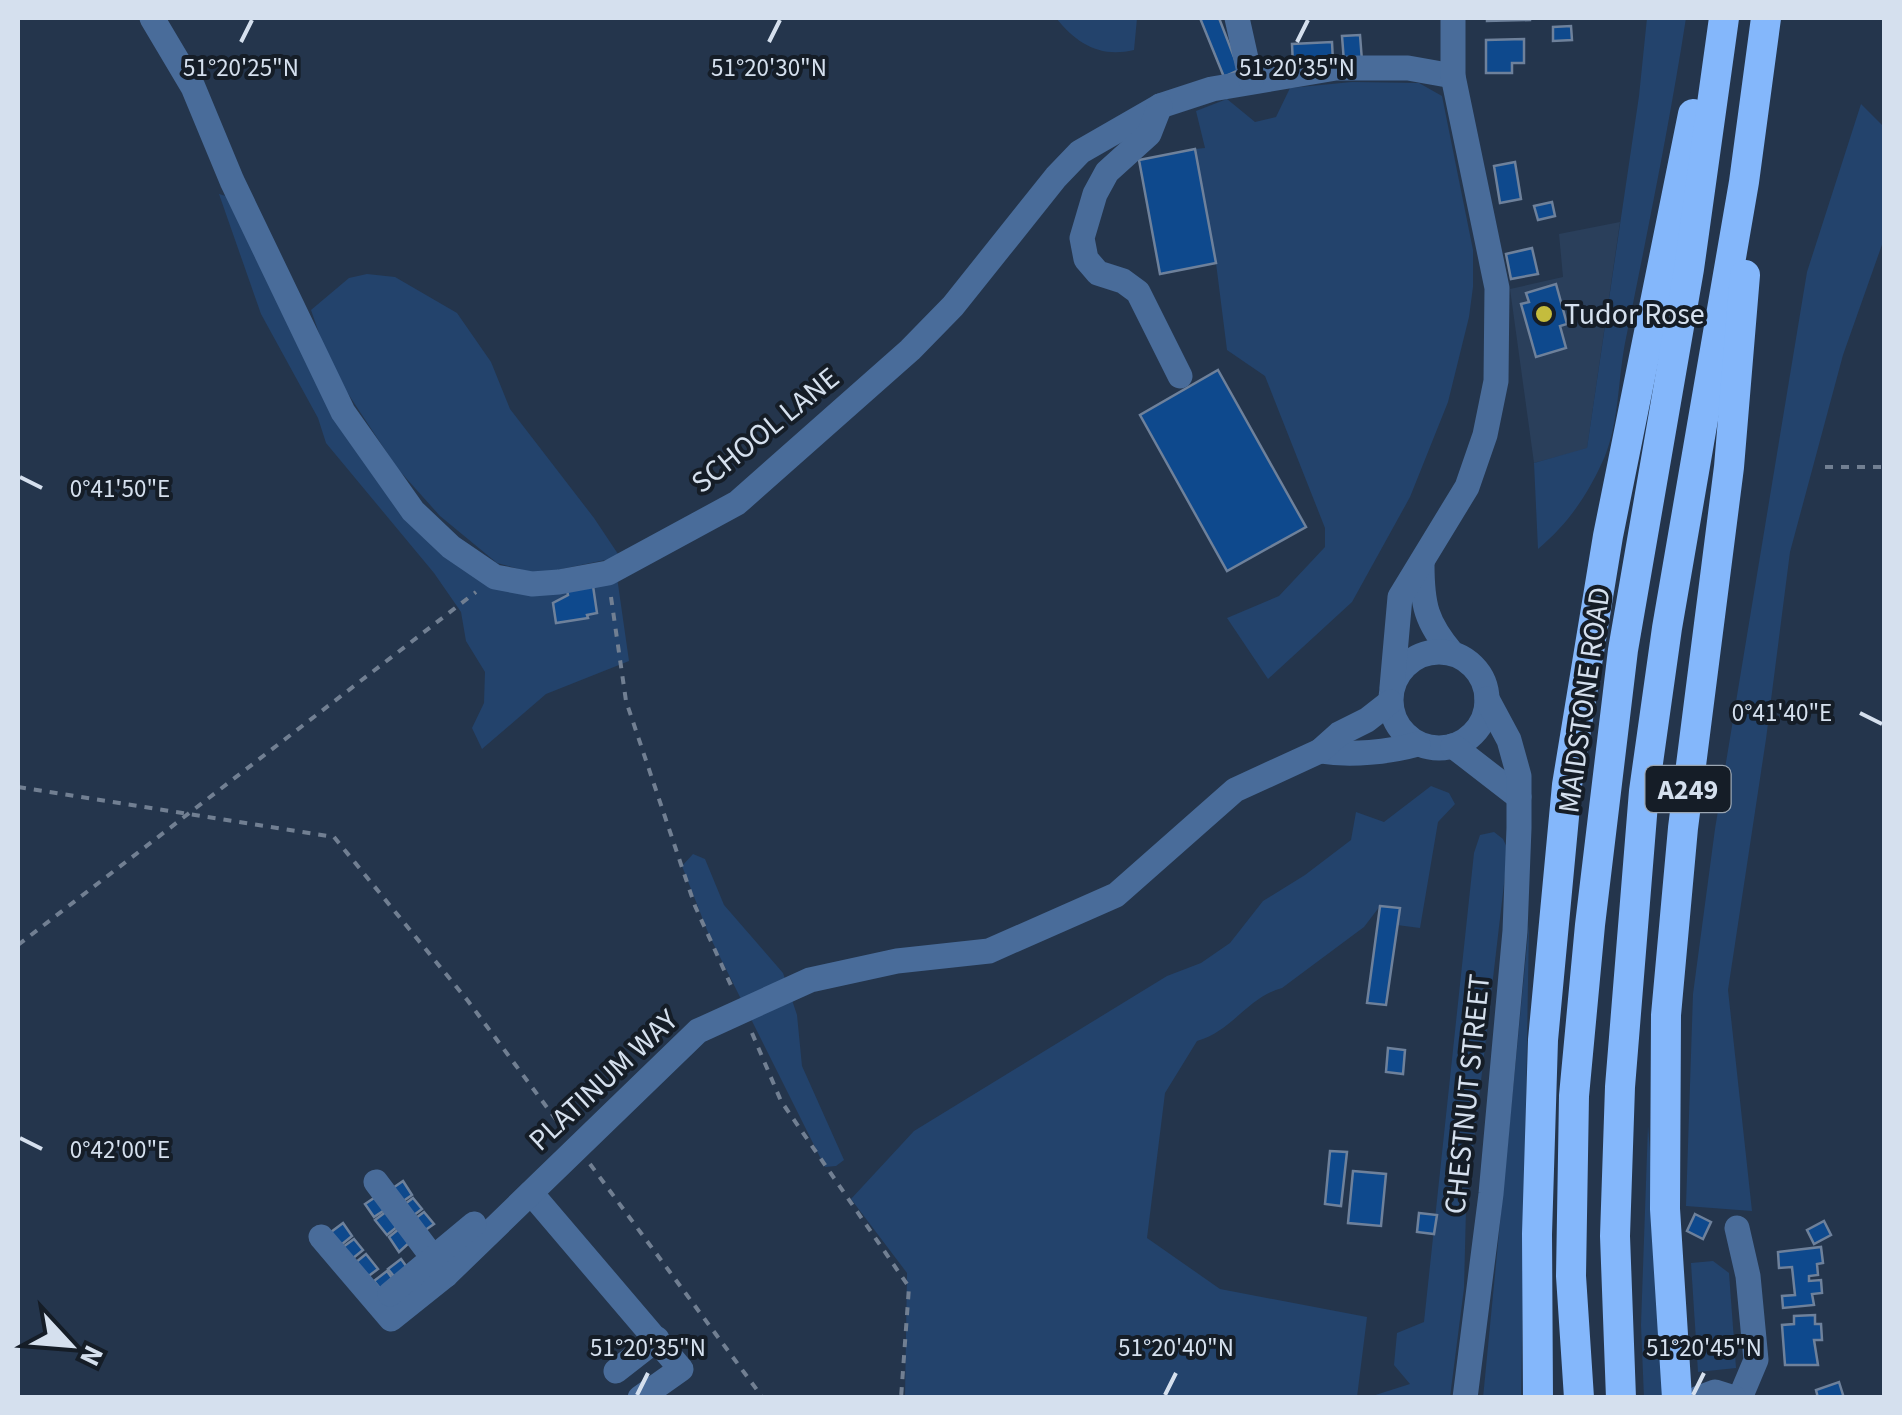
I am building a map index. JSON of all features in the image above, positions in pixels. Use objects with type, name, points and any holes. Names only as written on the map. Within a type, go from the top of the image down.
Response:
[{"type":"highway","name":"MAIDSTONE ROAD","points":[[1579,1398],[1571,1276],[1574,1116],[1590,925],[1623,650],[1679,330],[1724,18]]},
{"type":"highway","name":"A249","points":[[1621,1398],[1615,1236],[1620,1106],[1644,791],[1667,628],[1744,182],[1766,18]]},
{"type":"highway","name":"A249","points":[[1538,1398],[1537,1234],[1543,1040],[1567,785],[1608,536],[1692,114],[1716,78]]},
{"type":"highway","name":"A249","points":[[1677,1398],[1665,1209],[1666,1016],[1683,828],[1729,468],[1745,282],[1744,182]]},
{"type":"street","name":"SCHOOL LANE","points":[[152,18],[192,87],[232,181],[343,412],[413,511],[451,548],[495,577],[532,584],[608,573],[736,503],[910,350],[953,306],[1080,152],[1160,106],[1251,81],[1336,68],[1408,68],[1452,76]]},
{"type":"street","points":[[1237,18],[1251,81]]},
{"type":"street","points":[[1391,694],[1398,672],[1408,661],[1422,654],[1452,653],[1478,670],[1487,699],[1485,714],[1467,739],[1453,746],[1430,748],[1418,744],[1398,727],[1391,694],[1400,597],[1478,460],[1496,381],[1497,288],[1452,76],[1452,18]]},
{"type":"street","points":[[1160,106],[1149,134],[1107,172],[1095,194],[1082,238],[1086,259],[1098,272],[1138,292],[1180,376]]},
{"type":"street","points":[[1422,564],[1422,602],[1435,633],[1452,653]]},
{"type":"street","name":"PLATINUM WAY","points":[[321,1237],[391,1306],[531,1193],[698,1031],[810,980],[897,961],[989,950],[1116,895],[1236,790],[1320,752],[1339,734],[1367,720],[1391,694]]},
{"type":"street","name":"CHESTNUT STREET","points":[[1465,1398],[1490,1194],[1515,931],[1520,776],[1509,740],[1487,699]]},
{"type":"street","name":"PLATINUM WAY","points":[[1320,752],[1399,750],[1418,744]]},
{"type":"street","points":[[1453,746],[1519,796]]},
{"type":"street","points":[[376,1182],[441,1266],[474,1224]]},
{"type":"street","points":[[531,1193],[681,1369],[640,1398]]},
{"type":"street","points":[[1699,1398],[1715,1392],[1737,1398],[1756,1360],[1748,1276],[1737,1228]]},
{"type":"street","points":[[616,1371],[656,1339]]},
{"type":"path","points":[[1825,468],[1884,467]]},
{"type":"path","points":[[18,945],[495,577]]},
{"type":"path","points":[[18,787],[334,837],[468,1000],[562,1128]]},
{"type":"path","points":[[586,1159],[762,1398]]},
{"type":"shaded area","points":[[1056,18],[1137,18],[1134,50],[1110,52],[1090,47]]},
{"type":"shaded area","points":[[1647,18],[1686,18],[1625,343],[1613,429],[1605,456],[1585,495],[1569,518],[1538,549],[1534,463],[1587,448]]},
{"type":"shaded area","points":[[1352,82],[1419,83],[1442,96],[1473,250],[1469,317],[1448,402],[1410,497],[1352,602],[1268,679],[1227,618],[1279,596],[1325,547],[1325,528],[1265,376],[1227,350],[1195,149],[1205,148],[1196,111],[1227,99],[1255,122],[1276,117],[1290,88]]},
{"type":"shaded area","points":[[1861,104],[1884,127],[1884,239],[1843,355],[1790,552],[1728,990],[1752,1211],[1686,1206],[1693,994],[1715,829],[1807,272]]},
{"type":"shaded area","points":[[219,194],[236,199],[331,415],[490,584],[617,577],[629,661],[546,694],[482,749],[472,728],[484,703],[485,672],[466,641],[461,612],[434,573],[326,443],[318,418],[261,314]],"holes":[[[568,590],[587,618],[556,623],[553,603],[568,595]]]},
{"type":"shaded area","points":[[1620,222],[1587,449],[1534,463],[1510,289],[1563,277],[1559,234]]},
{"type":"shaded area","points":[[367,274],[395,277],[457,313],[491,362],[510,409],[620,557],[537,574],[497,563],[440,516],[397,468],[331,368],[311,310],[349,278]]},
{"type":"shaded area","points":[[1431,786],[1449,793],[1455,804],[1438,822],[1420,928],[1397,925],[1380,906],[1364,927],[1282,988],[1197,1041],[1165,1093],[1147,1238],[1220,1289],[1367,1317],[1357,1397],[905,1397],[907,1273],[851,1199],[914,1131],[1167,976],[1201,963],[1230,943],[1263,901],[1351,840],[1356,812],[1384,822]]},
{"type":"shaded area","points":[[1494,832],[1508,850],[1466,1209],[1464,1288],[1450,1397],[1366,1398],[1410,1384],[1394,1365],[1397,1333],[1424,1322],[1474,853],[1480,835]]},
{"type":"shaded area","points":[[693,854],[705,859],[724,905],[783,973],[797,1015],[802,1066],[844,1160],[836,1166],[825,1167],[709,935],[682,866]]},
{"type":"shaded area","points":[[1529,924],[1521,1397],[1483,1398]]},
{"type":"shaded area","points":[[1648,1126],[1670,1397],[1644,1398],[1641,1325]]},
{"type":"shaded area","points":[[1713,1261],[1729,1273],[1736,1368],[1698,1372],[1691,1263]]},
{"type":"building","points":[[1200,18],[1219,18],[1239,70],[1224,77]]},
{"type":"building","points":[[1530,18],[1530,20],[1487,21]]},
{"type":"building","points":[[1571,26],[1572,40],[1553,41],[1553,27]]},
{"type":"building","points":[[1360,35],[1362,61],[1344,62],[1342,36]]},
{"type":"building","points":[[1524,39],[1524,63],[1512,63],[1512,73],[1486,73],[1486,40]]},
{"type":"building","points":[[1332,42],[1333,62],[1293,65],[1292,44]]},
{"type":"building","points":[[1195,149],[1216,263],[1160,274],[1139,160]]},
{"type":"building","points":[[1515,162],[1521,199],[1500,203],[1494,166]]},
{"type":"building","points":[[1552,202],[1555,216],[1538,220],[1534,206]]},
{"type":"building","points":[[1532,248],[1538,274],[1511,279],[1506,254]]},
{"type":"building","name":"Tudor Rose","points":[[1556,284],[1567,324],[1560,326],[1566,348],[1536,357],[1521,304],[1529,302],[1526,293]]},
{"type":"building","points":[[1218,370],[1306,527],[1227,571],[1140,415]]},
{"type":"building","points":[[593,586],[597,613],[556,623],[553,603],[568,595],[567,590]]},
{"type":"building","points":[[1380,906],[1400,908],[1386,1005],[1367,1003]]},
{"type":"building","points":[[1388,1048],[1405,1050],[1403,1074],[1386,1072]]},
{"type":"building","points":[[1330,1151],[1347,1152],[1341,1206],[1325,1204]]},
{"type":"building","points":[[1353,1171],[1386,1174],[1381,1226],[1348,1223]]},
{"type":"building","points":[[403,1181],[412,1195],[399,1204],[390,1190]]},
{"type":"building","points":[[377,1196],[386,1209],[374,1217],[365,1204]]},
{"type":"building","points":[[413,1198],[422,1209],[410,1218],[401,1207]]},
{"type":"building","points":[[387,1211],[398,1226],[387,1235],[375,1220]]},
{"type":"building","points":[[424,1212],[434,1224],[421,1233],[412,1221]]},
{"type":"building","points":[[1419,1213],[1437,1215],[1434,1234],[1417,1232]]},
{"type":"building","points":[[1695,1214],[1711,1222],[1703,1239],[1687,1231]]},
{"type":"building","points":[[1824,1221],[1831,1235],[1814,1244],[1807,1230]]},
{"type":"building","points":[[343,1223],[352,1236],[341,1245],[331,1232]]},
{"type":"building","points":[[400,1228],[410,1242],[399,1252],[389,1237]]},
{"type":"building","points":[[354,1239],[363,1250],[352,1259],[343,1247]]},
{"type":"building","points":[[1821,1247],[1823,1263],[1817,1264],[1818,1275],[1809,1276],[1809,1281],[1821,1280],[1822,1293],[1812,1294],[1814,1305],[1783,1308],[1782,1296],[1795,1295],[1792,1267],[1779,1268],[1778,1252]]},
{"type":"building","points":[[366,1254],[378,1269],[366,1278],[355,1263]]},
{"type":"building","points":[[401,1259],[409,1270],[397,1280],[388,1269]]},
{"type":"building","points":[[387,1271],[395,1282],[383,1292],[374,1281]]},
{"type":"building","points":[[1815,1315],[1815,1324],[1821,1324],[1822,1340],[1814,1340],[1818,1365],[1785,1365],[1782,1325],[1794,1324],[1794,1316]]},
{"type":"building","points":[[1839,1382],[1844,1398],[1818,1398],[1816,1390]]},
{"type":"place","name":"Tudor Rose","points":[[1544,314]]}]
